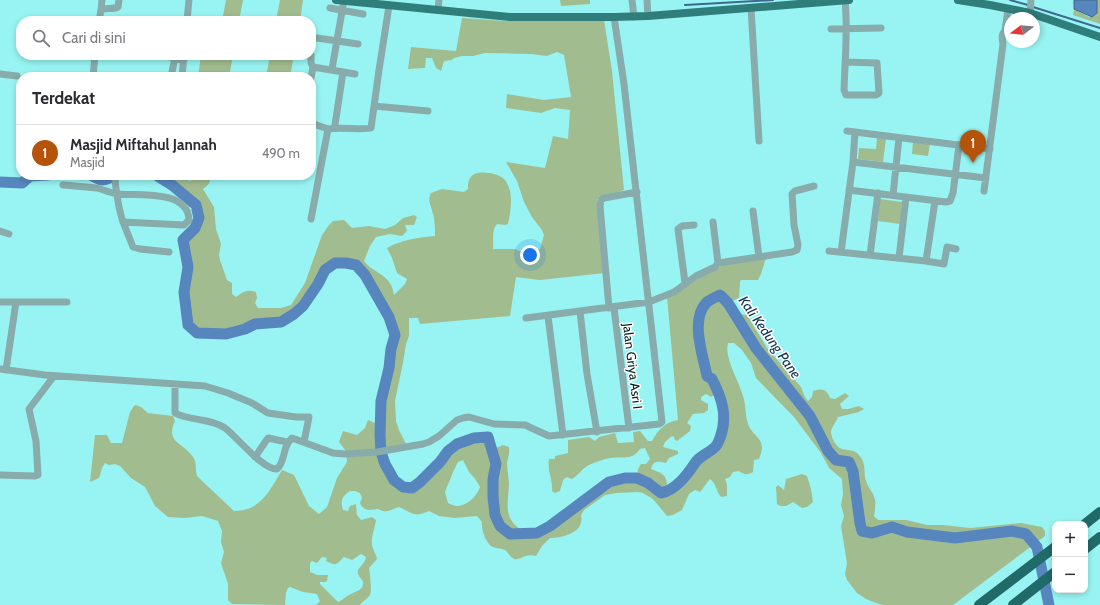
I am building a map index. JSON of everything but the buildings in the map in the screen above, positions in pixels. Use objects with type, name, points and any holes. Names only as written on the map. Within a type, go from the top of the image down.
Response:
[{"type":"highway","points":[[1088,522],[1100,512]]},
{"type":"highway","points":[[1088,547],[1100,537]]},
{"type":"highway","points":[[979,605],[1052,549]]},
{"type":"highway","points":[[1013,605],[1052,575]]},
{"type":"main road","points":[[341,0],[389,6],[439,4],[510,17],[614,17],[849,0]]},
{"type":"main road","points":[[958,0],[1008,9],[1031,6],[1100,37]]},
{"type":"street","points":[[100,16],[102,0]]},
{"type":"street","points":[[101,10],[103,8],[114,9],[118,7],[120,0]]},
{"type":"street","points":[[187,16],[189,0]]},
{"type":"street","points":[[332,69],[343,10],[341,0]]},
{"type":"street","points":[[845,0],[846,29],[844,90],[846,95],[876,95],[878,93],[877,63],[845,62]]},
{"type":"street","points":[[632,2],[633,15]]},
{"type":"street","points":[[647,2],[648,14]]},
{"type":"street","points":[[316,124],[332,127],[370,129],[372,125],[389,6]]},
{"type":"street","points":[[330,8],[363,14]]},
{"type":"street","points":[[751,8],[759,141]]},
{"type":"street","points":[[984,191],[1003,44],[1002,40],[1003,33],[1005,31],[1008,9]]},
{"type":"street","points":[[255,457],[268,438],[287,442],[294,438],[333,452],[345,454],[391,450],[429,442],[454,422],[469,417],[494,424],[525,425],[549,436],[629,428],[659,424],[662,422],[663,419],[637,192],[614,17]]},
{"type":"street","points":[[831,29],[881,28]]},
{"type":"street","points":[[317,38],[358,44]]},
{"type":"street","points":[[93,72],[95,60]]},
{"type":"street","points":[[172,72],[175,60]]},
{"type":"street","points":[[182,72],[184,60]]},
{"type":"street","points":[[310,60],[310,63],[313,67],[312,72]]},
{"type":"street","points":[[313,67],[355,74]]},
{"type":"street","points":[[311,219],[343,72]]},
{"type":"street","points":[[0,74],[16,76]]},
{"type":"street","points":[[374,106],[428,111]]},
{"type":"street","points":[[847,131],[990,149]]},
{"type":"street","points":[[841,252],[853,162],[855,132]]},
{"type":"street","points":[[892,195],[899,138]]},
{"type":"street","points":[[849,190],[936,201],[950,201],[952,198],[956,174],[959,145]]},
{"type":"street","points":[[853,162],[986,178]]},
{"type":"street","points":[[115,180],[123,222],[133,248],[140,250],[169,252]]},
{"type":"street","points":[[63,186],[97,188],[118,194],[155,195],[164,197],[181,203],[186,208],[189,216],[189,220],[184,224],[123,222]]},
{"type":"street","points":[[526,318],[649,302],[674,292],[696,276],[712,269],[718,263],[788,254],[796,250],[798,245],[794,225],[792,194],[795,191],[814,186]]},
{"type":"street","name":"Jalan Griya Asri I","points":[[629,428],[611,308],[600,206],[601,200],[604,198],[637,192]]},
{"type":"street","points":[[870,255],[878,193]]},
{"type":"street","points":[[899,258],[906,197]]},
{"type":"street","points":[[926,261],[936,201]]},
{"type":"street","points":[[753,211],[759,257]]},
{"type":"street","points":[[713,222],[718,263]]},
{"type":"street","points":[[685,283],[678,229],[680,227],[694,225]]},
{"type":"street","points":[[0,231],[9,234]]},
{"type":"street","points":[[829,251],[944,264],[947,247],[956,249]]},
{"type":"street","points":[[0,302],[67,302]]},
{"type":"street","points":[[16,302],[3,369],[54,376],[205,386],[228,393],[252,403],[270,414],[309,417],[304,442]]},
{"type":"street","points":[[580,311],[587,374],[596,432]]},
{"type":"street","points":[[548,316],[563,435]]},
{"type":"street","points":[[0,475],[38,475],[36,441],[29,408],[54,376]]},
{"type":"street","points":[[175,384],[175,413],[215,423],[225,428],[255,457],[269,467],[277,469],[282,464],[287,442]]},
{"type":"green space","points":[[226,0],[243,0],[240,16],[223,16]]},
{"type":"green space","points":[[280,0],[303,0],[301,16],[277,16]]},
{"type":"green space","points":[[560,0],[590,0],[590,4],[561,6]]},
{"type":"green space","points":[[1097,0],[1100,0],[1100,24],[1073,15],[1074,9],[1089,17],[1097,13]]},
{"type":"green space","points":[[462,18],[506,21],[604,20],[612,71],[624,190],[597,199],[605,273],[540,280],[516,277],[510,316],[420,324],[418,318],[409,318],[409,336],[406,344],[395,401],[396,421],[407,446],[383,451],[383,401],[397,335],[391,316],[367,274],[357,263],[335,261],[324,269],[301,305],[293,312],[280,319],[254,322],[225,332],[198,331],[190,324],[186,292],[190,267],[186,241],[199,227],[202,217],[197,205],[192,199],[168,180],[210,180],[207,186],[203,189],[214,207],[216,229],[221,244],[219,255],[220,260],[227,280],[232,283],[232,294],[236,297],[245,292],[256,292],[257,298],[255,303],[258,308],[281,308],[291,305],[305,283],[322,235],[333,221],[344,220],[352,228],[369,226],[385,229],[395,225],[403,218],[414,215],[417,217],[414,225],[405,225],[407,231],[402,236],[390,234],[376,237],[370,246],[364,261],[389,281],[394,295],[405,284],[407,279],[397,273],[387,248],[410,239],[435,236],[434,219],[429,201],[431,193],[442,189],[464,192],[468,189],[470,178],[478,173],[498,175],[505,180],[510,190],[511,207],[508,224],[497,224],[495,227],[493,233],[493,249],[515,249],[527,254],[540,249],[544,235],[524,202],[517,181],[506,162],[545,168],[553,136],[568,139],[570,110],[555,108],[541,113],[506,108],[507,94],[544,100],[571,97],[564,55],[557,52],[547,56],[531,54],[485,53],[473,56],[462,56],[444,61],[441,71],[436,68],[432,58],[426,58],[425,68],[408,69],[411,47],[456,51]]},
{"type":"green space","points":[[200,60],[232,60],[230,72],[199,72]]},
{"type":"green space","points":[[269,60],[293,60],[291,72],[267,72]]},
{"type":"green space","points":[[877,138],[886,139],[883,162],[858,159],[859,148],[876,149]]},
{"type":"green space","points":[[913,142],[930,144],[928,156],[912,154]]},
{"type":"green space","points":[[880,199],[902,202],[900,224],[878,221]]},
{"type":"green space","points":[[766,258],[758,280],[741,280],[739,298],[730,302],[720,292],[706,299],[700,306],[696,325],[698,348],[704,378],[711,381],[717,393],[711,397],[706,394],[701,397],[701,400],[708,404],[708,410],[704,413],[693,414],[687,423],[691,426],[690,431],[677,441],[672,436],[665,442],[663,447],[678,451],[678,454],[669,458],[666,463],[657,462],[652,466],[651,469],[664,475],[666,480],[667,484],[662,491],[649,481],[637,476],[638,469],[641,464],[646,464],[650,459],[645,448],[640,449],[637,453],[630,457],[608,458],[589,465],[572,479],[567,477],[563,480],[560,491],[555,493],[552,491],[549,459],[555,459],[555,456],[568,453],[568,440],[589,437],[595,441],[599,437],[615,433],[618,443],[634,442],[633,432],[640,431],[648,441],[652,441],[662,427],[678,420],[667,297],[730,262]]},
{"type":"green space","points":[[720,298],[754,349],[808,418],[826,452],[835,462],[847,464],[851,471],[857,524],[860,532],[872,535],[892,530],[906,534],[955,540],[1011,533],[1025,536],[1033,545],[953,605],[883,605],[866,599],[857,593],[847,580],[845,574],[847,563],[841,526],[844,516],[841,505],[843,494],[842,479],[829,468],[821,453],[794,417],[756,378],[751,363],[742,350],[734,343],[728,343],[728,356],[743,396],[748,424],[759,439],[762,447],[759,459],[754,460],[753,472],[746,474],[739,471],[733,472],[730,477],[725,479],[727,484],[727,496],[721,497],[714,483],[710,479],[700,492],[695,490],[689,494],[682,510],[673,515],[667,516],[653,499],[643,493],[616,493],[605,495],[584,510],[581,515],[580,526],[572,533],[561,537],[550,538],[542,546],[536,556],[528,555],[519,559],[514,559],[505,550],[493,547],[488,543],[483,533],[482,522],[477,516],[455,518],[439,516],[429,511],[414,514],[399,507],[386,511],[378,509],[368,510],[363,508],[360,503],[362,498],[360,493],[350,491],[342,499],[343,510],[348,511],[350,506],[356,504],[357,515],[361,520],[372,517],[376,520],[372,541],[377,559],[369,568],[371,593],[360,605],[316,605],[320,601],[317,594],[303,592],[290,587],[286,593],[285,605],[232,604],[228,600],[228,584],[221,563],[224,552],[221,542],[222,531],[218,521],[202,516],[185,518],[168,517],[155,506],[145,487],[131,478],[120,466],[115,464],[109,465],[105,463],[99,478],[90,482],[95,435],[107,435],[111,443],[122,443],[130,412],[136,405],[148,413],[173,416],[175,421],[172,428],[172,434],[176,442],[189,452],[194,459],[197,476],[234,511],[251,507],[264,498],[282,470],[294,475],[309,506],[319,514],[327,507],[337,478],[347,462],[346,451],[339,442],[343,431],[357,435],[365,428],[368,420],[377,424],[378,451],[387,475],[392,482],[405,489],[413,489],[421,484],[442,460],[457,447],[486,439],[493,464],[491,497],[493,516],[498,527],[509,536],[537,535],[551,528],[610,484],[625,480],[636,480],[647,485],[661,496],[669,494],[689,476],[698,463],[719,448],[724,434],[727,418],[721,391],[714,377],[709,375],[700,328],[703,311],[709,303]],"holes":[[[463,460],[469,472],[480,487],[477,494],[471,500],[461,506],[456,506],[448,503],[445,492],[458,462]],[[361,554],[366,557],[365,561],[358,570],[363,586],[360,590],[338,602],[320,584],[320,582],[327,581],[328,575],[317,575],[310,572],[310,563],[312,561],[317,563],[322,557],[327,558],[326,561],[336,564],[344,557],[352,560]]]},
{"type":"green space","points":[[738,314],[747,315],[767,348],[801,387],[808,401],[812,397],[813,391],[823,390],[830,398],[835,399],[845,393],[849,396],[840,404],[842,409],[859,406],[864,409],[859,412],[838,417],[831,434],[834,442],[838,446],[842,449],[855,452],[863,461],[866,481],[875,499],[874,516],[878,520],[906,520],[927,525],[970,528],[1021,523],[1042,527],[1045,531],[1045,536],[1036,543],[1027,531],[1012,529],[955,536],[907,530],[892,525],[871,530],[864,529],[855,470],[850,460],[838,457],[830,449],[812,415],[758,346]]},
{"type":"green space","points":[[503,445],[509,447],[507,463],[509,516],[516,526],[522,530],[510,532],[501,525],[495,497],[498,464],[493,446],[496,448]]},
{"type":"green space","points":[[802,474],[807,476],[813,502],[807,507],[802,508],[793,502],[786,506],[780,506],[777,504],[776,487],[778,485],[784,490],[786,479]]},
{"type":"water","points":[[1074,0],[1097,0],[1097,13],[1092,17],[1074,9]]},
{"type":"waterway","points":[[685,5],[773,0]]},
{"type":"waterway","points":[[1010,0],[1028,5]]},
{"type":"waterway","points":[[1033,7],[1100,28]]},
{"type":"waterway","name":"Kali Kedung Pane","points":[[0,182],[22,183],[25,180]]},
{"type":"waterway","name":"Kali Kedung Pane","points":[[164,180],[196,205],[199,218],[195,228],[183,240],[188,267],[184,292],[188,325],[197,333],[226,334],[245,329],[255,324],[281,322],[303,306],[318,284],[325,270],[335,263],[356,265],[365,275],[389,317],[395,335],[381,401],[380,435],[381,452],[385,464],[394,480],[403,487],[412,488],[420,482],[440,462],[448,451],[457,444],[474,438],[488,437],[496,464],[493,479],[495,515],[500,526],[510,534],[537,533],[550,526],[609,482],[625,478],[637,478],[648,483],[661,493],[672,489],[685,477],[697,460],[716,446],[724,423],[723,408],[719,393],[712,379],[707,376],[698,328],[701,310],[711,299],[720,295],[728,303],[756,348],[810,416],[828,451],[836,460],[849,462],[853,471],[862,531],[872,533],[892,527],[907,532],[955,538],[1012,531],[1026,534],[1037,547],[1049,605]]},
{"type":"place","name":"Masjid Miftahul Jannah","points":[[973,163]]}]
